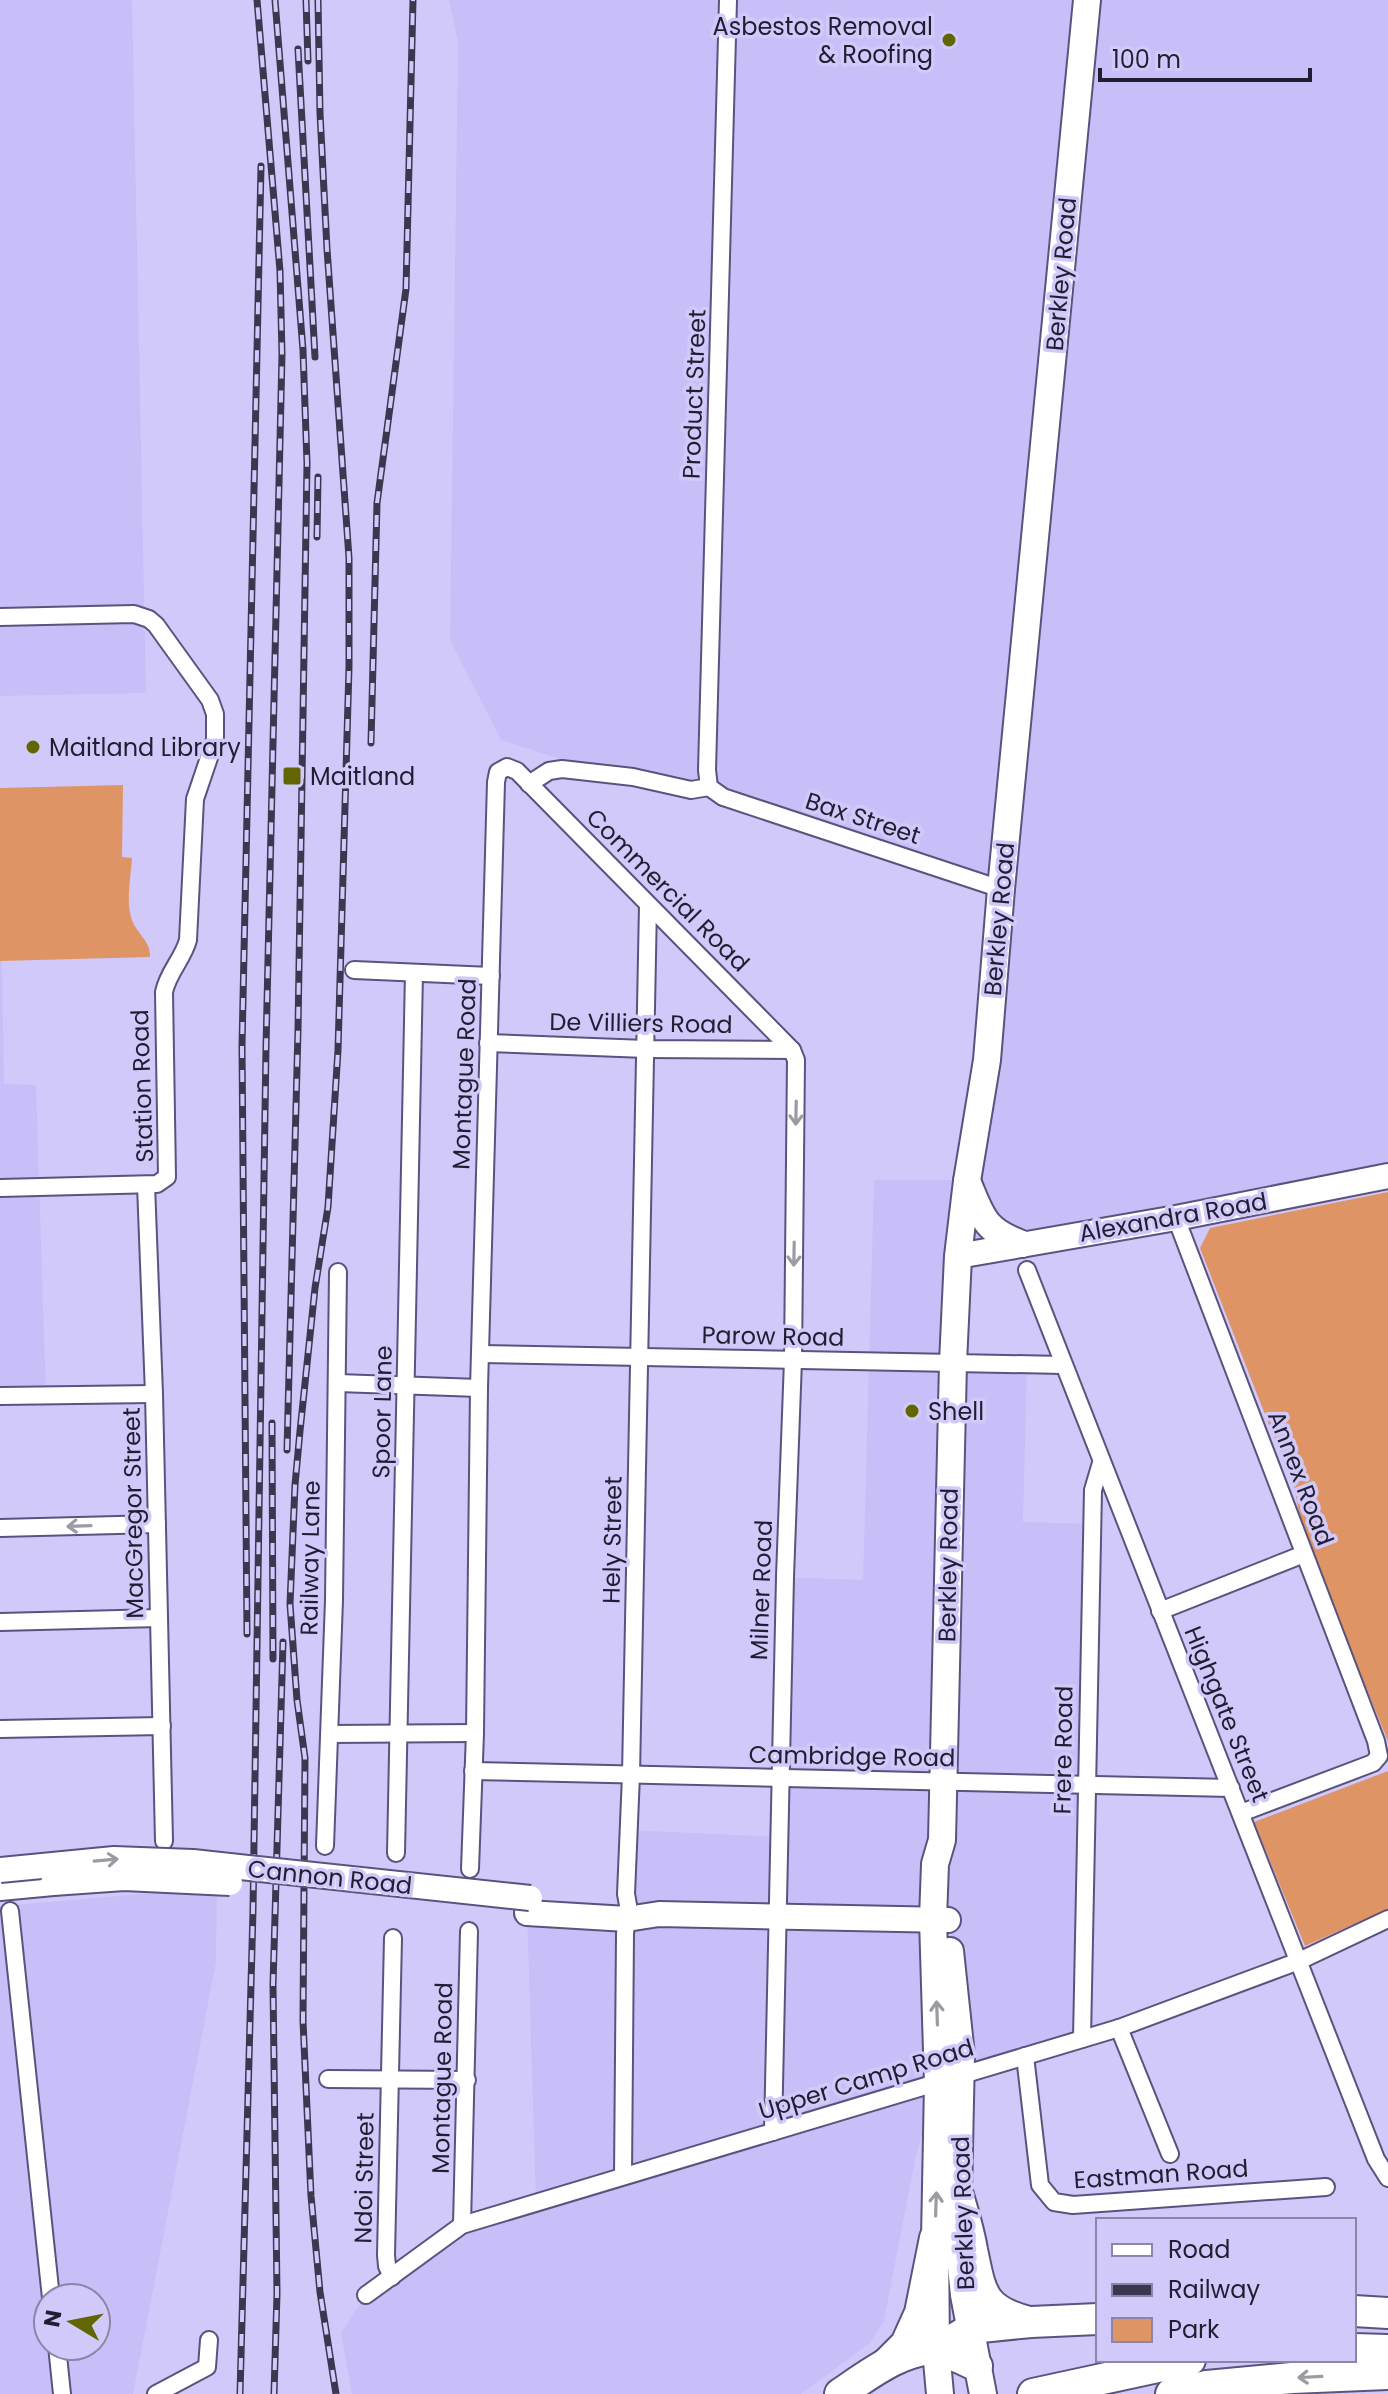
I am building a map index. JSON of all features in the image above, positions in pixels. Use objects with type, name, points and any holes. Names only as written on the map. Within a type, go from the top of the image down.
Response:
[{"type":"highway","points":[[958,2195],[976,2277],[984,2295],[998,2310],[1010,2317],[1031,2322]]},
{"type":"highway","points":[[886,2364],[906,2344],[920,2313],[935,2238]]},
{"type":"highway","points":[[1356,2311],[1388,2313]]},
{"type":"highway","points":[[840,2394],[886,2364],[914,2352],[936,2350],[971,2329],[1096,2319]]},
{"type":"highway","points":[[1356,2349],[1388,2350]]},
{"type":"highway","points":[[936,2350],[980,2380]]},
{"type":"highway","points":[[1033,2394],[1181,2362]]},
{"type":"highway","points":[[1171,2394],[1207,2386],[1292,2378],[1388,2374]]},
{"type":"main road","name":"Berkley Road","points":[[940,2394],[936,2350],[935,2238],[949,2080],[959,2030],[948,1942],[941,1920],[949,1864],[942,1840],[958,1256],[987,1060],[1087,0]]},
{"type":"main road","name":"Alexandra Road","points":[[958,1256],[1176,1218],[1388,1176]]},
{"type":"main road","points":[[967,1181],[991,1228],[1003,1237],[1022,1244]]},
{"type":"main road","name":"Cannon Road","points":[[0,1870],[140,1859],[193,1862],[528,1905]]},
{"type":"main road","name":"Cannon Road","points":[[0,1888],[124,1878],[205,1880],[659,1914],[941,1920]]},
{"type":"main road","name":"Berkley Road","points":[[949,2080],[960,2257],[980,2380]]},
{"type":"street","name":"Product Street","points":[[710,788],[707,770],[728,0]]},
{"type":"street","name":"Station Road","points":[[0,617],[144,616],[170,643],[210,700],[216,729],[195,799],[188,940],[164,992],[169,1173],[161,1183],[146,1185],[0,1188]]},
{"type":"street","name":"Commercial Road","points":[[507,767],[517,771],[792,1050]]},
{"type":"street","name":"Montague Road","points":[[470,1869],[475,1733],[479,1388],[496,782],[498,772],[507,767]]},
{"type":"street","points":[[529,784],[549,771],[562,769],[633,777],[691,790],[710,788]]},
{"type":"street","name":"Bax Street","points":[[710,788],[723,797],[1001,889]]},
{"type":"street","name":"Hely Street","points":[[623,2176],[625,1934],[628,1912],[648,905]]},
{"type":"street","points":[[354,970],[491,976]]},
{"type":"street","name":"Spoor Lane","points":[[396,1853],[414,973]]},
{"type":"street","name":"De Villiers Road","points":[[488,1043],[792,1050]]},
{"type":"street","name":"Milner Road","points":[[773,2132],[793,1360],[796,1060],[792,1050]]},
{"type":"street","name":"MacGregor Street","points":[[146,1185],[164,1841]]},
{"type":"street","name":"Annex Road","points":[[1176,1218],[1376,1741],[1379,1756],[1373,1763],[1241,1813]]},
{"type":"street","name":"Highgate Street","points":[[1027,1270],[1376,2159],[1386,2177]]},
{"type":"street","name":"Railway Lane","points":[[325,1846],[338,1383],[338,1272]]},
{"type":"street","name":"Parow Road","points":[[481,1354],[1063,1365]]},
{"type":"street","points":[[338,1383],[479,1388]]},
{"type":"street","points":[[0,1396],[154,1394]]},
{"type":"street","name":"Frere Road","points":[[1082,2039],[1093,1490],[1101,1463]]},
{"type":"street","points":[[0,1528],[157,1524]]},
{"type":"street","points":[[1160,1611],[1304,1554]]},
{"type":"street","points":[[0,1622],[159,1618]]},
{"type":"street","points":[[0,1729],[162,1726]]},
{"type":"street","points":[[330,1734],[475,1733]]},
{"type":"street","name":"Cambridge Road","points":[[473,1771],[1231,1788]]},
{"type":"street","points":[[10,1911],[49,2282]]},
{"type":"street","name":"Upper Camp Road","points":[[366,2295],[462,2225],[1119,2028],[1299,1961],[1388,1919]]},
{"type":"street","name":"Montague Road","points":[[462,2225],[469,1931]]},
{"type":"street","name":"Ndoi Street","points":[[392,2277],[386,2255],[393,1938]]},
{"type":"street","points":[[1119,2028],[1170,2154]]},
{"type":"street","name":"Eastman Road","points":[[1025,2056],[1040,2185],[1054,2202],[1073,2205],[1326,2187]]},
{"type":"street","name":"Ndoi Street","points":[[328,2079],[467,2080]]},
{"type":"street","points":[[156,2394],[207,2367],[209,2340]]},
{"type":"street","points":[[59,2362],[62,2394]]},
{"type":"shaded area","points":[[0,0],[132,0],[146,693],[0,696]]},
{"type":"shaded area","points":[[449,0],[1388,0],[1388,1176],[958,1255],[953,1362],[1027,1364],[1023,1522],[1092,1524],[1082,2039],[961,2075],[948,1920],[934,1920],[938,2084],[916,2155],[884,2321],[869,2344],[801,2394],[352,2394],[341,2333],[366,2295],[462,2225],[536,2202],[527,1913],[627,1919],[629,1830],[780,1837],[785,1577],[863,1580],[874,1180],[967,1180],[1001,889],[711,789],[692,801],[501,740],[450,640],[458,42]]},
{"type":"shaded area","points":[[0,961],[4,1084],[36,1085],[46,1397],[0,1396]]},
{"type":"shaded area","points":[[166,1892],[217,1894],[216,1962],[133,2394],[0,2394],[0,1906]]},
{"type":"green space","points":[[123,785],[122,857],[132,858],[130,910],[133,923],[148,946],[150,957],[0,961],[0,788]]},
{"type":"green space","points":[[1388,1192],[1388,1741],[1303,1535],[1292,1475],[1273,1435],[1200,1248],[1210,1228]]},
{"type":"green space","points":[[1388,1771],[1388,1909],[1305,1946],[1254,1822]]},
{"type":"railway","points":[[240,2394],[253,1910],[266,1047],[282,354],[280,271],[257,0]]},
{"type":"railway","points":[[275,0],[303,350],[307,463],[298,1030],[287,1450]]},
{"type":"railway","points":[[306,0],[308,61]]},
{"type":"railway","points":[[318,0],[327,249],[349,558],[349,667],[338,1050],[328,1207],[315,1288],[295,1485],[290,1604],[305,1758],[303,2021],[311,2196],[320,2292],[336,2394]]},
{"type":"railway","points":[[371,743],[377,503],[406,289],[413,0]]},
{"type":"railway","points":[[298,49],[315,357]]},
{"type":"railway","points":[[247,1634],[242,1046],[261,166]]},
{"type":"railway","points":[[317,537],[318,477]]},
{"type":"railway","points":[[272,1423],[273,1659]]},
{"type":"railway","points":[[274,2394],[277,2294],[273,1985],[283,1642]]},
{"type":"place","name":"Asbestos Removal & Roofing","points":[[949,40]]},
{"type":"place","name":"Maitland Library","points":[[33,747]]},
{"type":"place","name":"Maitland","points":[[292,776]]},
{"type":"place","name":"Shell","points":[[912,1411]]}]
